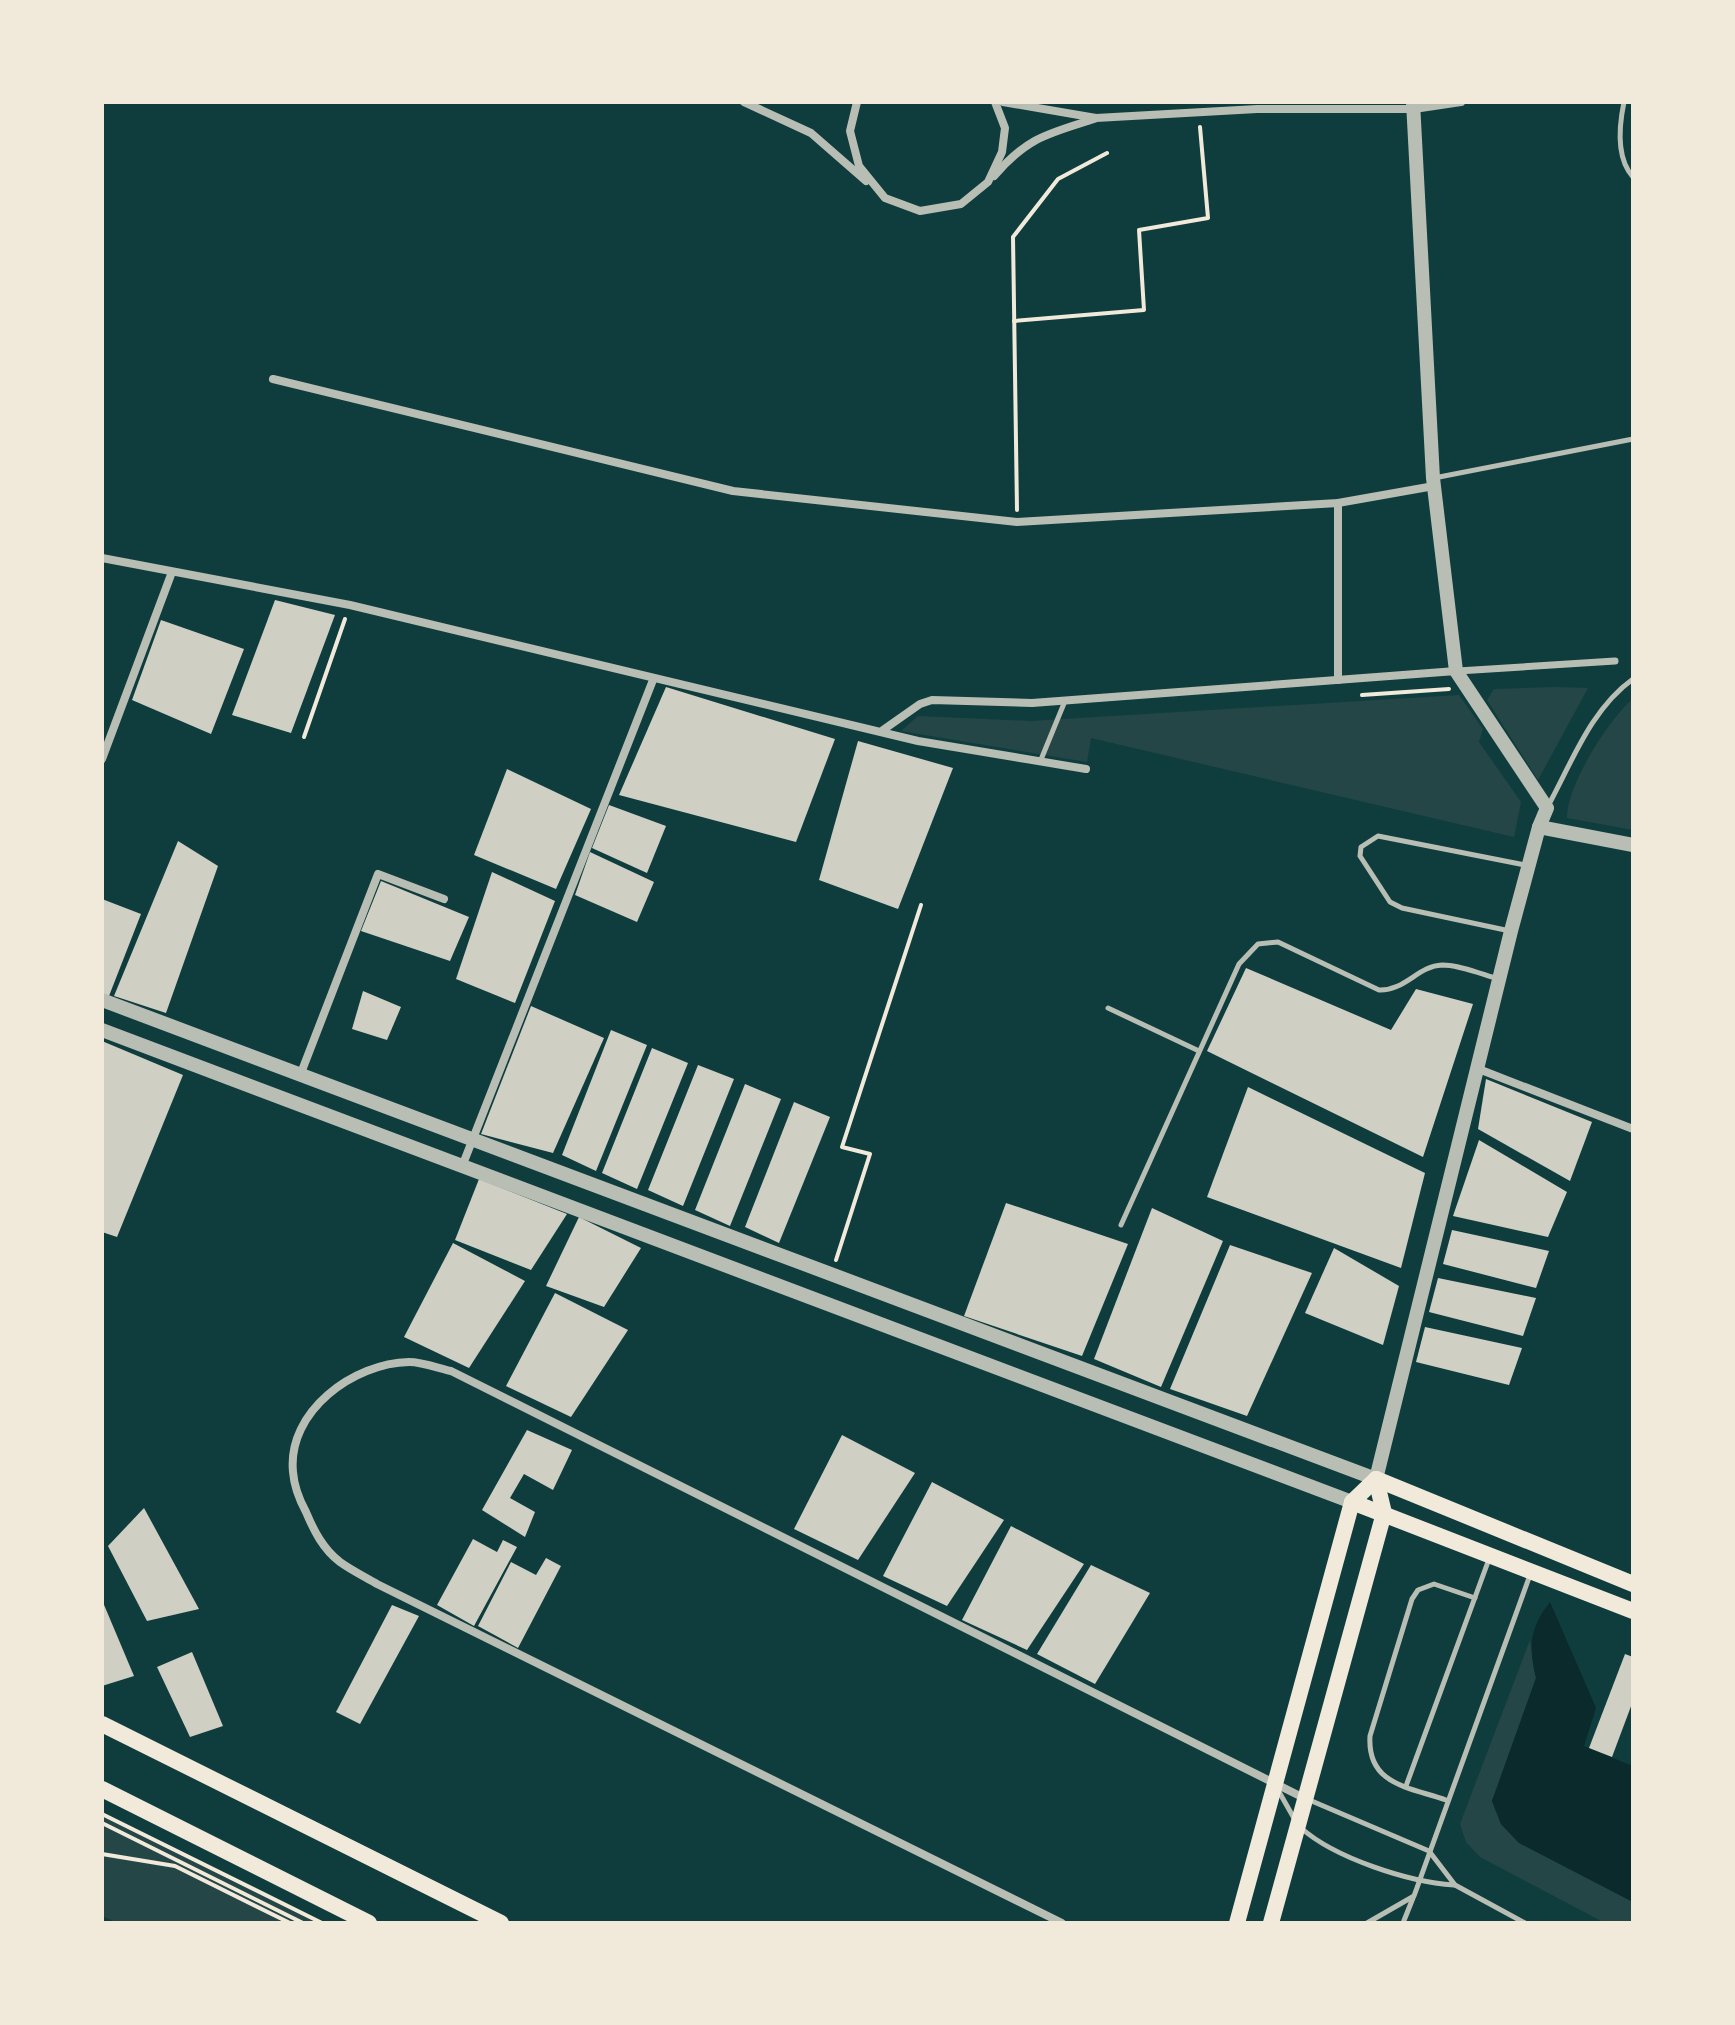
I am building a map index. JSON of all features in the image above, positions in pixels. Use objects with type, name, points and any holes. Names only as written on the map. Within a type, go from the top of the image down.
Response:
[{"type":"main road","points":[[1237,1923],[1352,1502],[1376,1479]]},
{"type":"main road","points":[[1271,1923],[1384,1513],[1376,1479]]},
{"type":"main road","points":[[1376,1479],[1633,1584]]},
{"type":"main road","points":[[1352,1502],[1633,1611]]},
{"type":"main road","points":[[102,1724],[501,1923]]},
{"type":"main road","points":[[102,1789],[369,1923]]},
{"type":"street","points":[[744,102],[811,133],[885,198],[920,211],[946,209],[961,204],[988,182],[1017,149],[1038,137],[1096,118]]},
{"type":"street","points":[[857,102],[851,142],[859,166],[885,198]]},
{"type":"street","points":[[988,182],[1002,152],[1005,128],[995,102]]},
{"type":"street","points":[[1003,102],[1096,118],[1198,112],[1208,107],[1413,106],[1461,102]]},
{"type":"street","points":[[104,1006],[301,1073],[1376,1479],[1476,1068],[1528,866],[1547,808],[1456,671],[1434,482],[1413,106]]},
{"type":"street","points":[[273,379],[733,491],[1017,522],[1338,503],[1434,482]]},
{"type":"street","points":[[1338,503],[1338,680]]},
{"type":"street","points":[[102,558],[350,605],[918,741],[1086,769]]},
{"type":"street","points":[[102,759],[172,572]]},
{"type":"street","points":[[882,731],[920,704],[932,700],[1032,703],[1615,661]]},
{"type":"street","points":[[463,1164],[653,680]]},
{"type":"street","points":[[1539,827],[1633,845]]},
{"type":"street","points":[[301,1073],[378,874],[444,899]]},
{"type":"street","points":[[102,1030],[1352,1502]]},
{"type":"street","points":[[1476,1068],[1633,1129]]},
{"type":"street","points":[[1062,1923],[377,1584],[339,1562],[316,1536],[302,1504],[292,1470],[299,1432],[330,1391],[354,1376],[381,1366],[410,1362],[451,1371],[1304,1798]]},
{"type":"lane","points":[[1624,102],[1619,126],[1626,169],[1633,177]]},
{"type":"lane","points":[[1434,482],[1633,439]]},
{"type":"lane","points":[[1547,808],[1601,711],[1613,695],[1633,679]]},
{"type":"lane","points":[[1040,762],[1065,700]]},
{"type":"lane","points":[[1511,931],[1402,908],[1390,902],[1360,856],[1361,847],[1378,836],[1528,866]]},
{"type":"lane","points":[[1121,1225],[1239,964],[1258,944],[1269,941],[1379,990],[1393,990],[1420,973],[1443,965],[1499,979]]},
{"type":"lane","points":[[1108,1008],[1199,1051]]},
{"type":"lane","points":[[1406,1786],[1491,1554]]},
{"type":"lane","points":[[1403,1923],[1532,1570]]},
{"type":"lane","points":[[1447,1800],[1406,1786],[1377,1770],[1370,1749],[1412,1599],[1418,1590],[1434,1584],[1475,1598]]},
{"type":"lane","points":[[1274,1784],[1298,1825],[1316,1841],[1419,1883],[1455,1885]]},
{"type":"lane","points":[[1304,1798],[1429,1851],[1455,1885],[1525,1923]]},
{"type":"lane","points":[[1367,1923],[1414,1896]]},
{"type":"path","points":[[1014,321],[1144,310],[1139,230],[1208,218],[1198,112]]},
{"type":"path","points":[[1017,522],[1013,237],[1058,179],[1107,153]]},
{"type":"path","points":[[304,737],[350,605]]},
{"type":"path","points":[[1358,695],[1466,687]]},
{"type":"path","points":[[832,1274],[870,1154],[842,1147],[921,905]]},
{"type":"path","points":[[102,1814],[322,1923]]},
{"type":"path","points":[[102,1823],[303,1923]]},
{"type":"path","points":[[102,1854],[175,1866],[290,1923]]},
{"type":"shaded area","points":[[1588,688],[1538,780],[1487,700],[1494,689]]},
{"type":"shaded area","points":[[1459,695],[1483,729],[1479,742],[1521,802],[1514,837],[1091,738],[1087,762],[901,731],[918,716],[1031,721]]},
{"type":"shaded area","points":[[1633,699],[1633,830],[1567,818],[1581,772],[1612,721]]},
{"type":"shaded area","points":[[1550,1602],[1596,1708],[1584,1746],[1630,1765],[1633,1760],[1633,1902],[1519,1843],[1501,1824],[1492,1801],[1536,1678],[1532,1638],[1538,1620]]},
{"type":"shaded area","points":[[1530,1640],[1536,1678],[1492,1801],[1501,1824],[1519,1843],[1633,1902],[1633,1923],[1605,1923],[1480,1857],[1466,1842],[1460,1824]]},
{"type":"shaded area","points":[[102,1813],[323,1923],[118,1923],[102,1916]]},
{"type":"building","points":[[275,600],[335,615],[291,733],[232,715]]},
{"type":"building","points":[[161,620],[244,649],[211,734],[132,700]]},
{"type":"building","points":[[666,687],[835,739],[796,842],[619,795]]},
{"type":"building","points":[[858,741],[953,768],[898,909],[819,880]]},
{"type":"building","points":[[507,769],[591,809],[556,889],[474,855]]},
{"type":"building","points":[[609,805],[666,826],[647,873],[592,848]]},
{"type":"building","points":[[178,841],[218,866],[166,1013],[114,996]]},
{"type":"building","points":[[590,852],[654,882],[637,922],[575,895]]},
{"type":"building","points":[[492,872],[555,901],[515,1003],[456,979]]},
{"type":"building","points":[[381,881],[469,917],[450,961],[361,931]]},
{"type":"building","points":[[102,899],[141,914],[109,996],[102,993]]},
{"type":"building","points":[[1246,968],[1391,1030],[1416,989],[1473,1004],[1423,1157],[1207,1051]]},
{"type":"building","points":[[363,991],[401,1007],[387,1040],[352,1029]]},
{"type":"building","points":[[531,1006],[604,1038],[553,1153],[481,1134]]},
{"type":"building","points":[[611,1030],[647,1045],[596,1171],[562,1155]]},
{"type":"building","points":[[102,1041],[183,1075],[117,1237],[102,1232]]},
{"type":"building","points":[[652,1048],[688,1063],[637,1189],[602,1173]]},
{"type":"building","points":[[698,1065],[734,1079],[683,1206],[648,1190]]},
{"type":"building","points":[[1486,1079],[1592,1122],[1570,1181],[1478,1129]]},
{"type":"building","points":[[745,1084],[781,1099],[730,1226],[695,1210]]},
{"type":"building","points":[[1248,1087],[1425,1173],[1401,1268],[1207,1197]]},
{"type":"building","points":[[794,1102],[830,1117],[779,1243],[745,1227]]},
{"type":"building","points":[[1479,1140],[1567,1192],[1548,1237],[1453,1216]]},
{"type":"building","points":[[479,1179],[567,1214],[531,1270],[455,1240]]},
{"type":"building","points":[[1006,1203],[1128,1244],[1082,1356],[964,1316]]},
{"type":"building","points":[[1152,1208],[1223,1241],[1161,1387],[1094,1359]]},
{"type":"building","points":[[579,1217],[641,1248],[604,1307],[546,1286]]},
{"type":"building","points":[[1452,1230],[1549,1251],[1536,1288],[1443,1264]]},
{"type":"building","points":[[453,1243],[525,1281],[469,1368],[404,1337]]},
{"type":"building","points":[[1230,1245],[1312,1273],[1247,1416],[1170,1389]]},
{"type":"building","points":[[1334,1248],[1399,1286],[1383,1345],[1305,1313]]},
{"type":"building","points":[[1438,1278],[1536,1298],[1523,1336],[1429,1312]]},
{"type":"building","points":[[555,1293],[628,1330],[571,1417],[506,1386]]},
{"type":"building","points":[[1425,1327],[1522,1348],[1509,1385],[1416,1362]]},
{"type":"building","points":[[527,1430],[572,1450],[553,1490],[524,1474],[510,1498],[535,1512],[525,1537],[482,1510]]},
{"type":"building","points":[[842,1435],[915,1473],[858,1560],[794,1529]]},
{"type":"building","points":[[932,1482],[1004,1520],[947,1606],[883,1576]]},
{"type":"building","points":[[144,1508],[199,1609],[147,1621],[108,1546]]},
{"type":"building","points":[[1011,1526],[1084,1564],[1027,1650],[962,1620]]},
{"type":"building","points":[[473,1539],[497,1552],[503,1540],[517,1547],[474,1626],[437,1605]]},
{"type":"building","points":[[546,1558],[561,1566],[518,1648],[478,1626],[511,1562],[536,1575]]},
{"type":"building","points":[[1091,1565],[1150,1593],[1095,1684],[1037,1654]]},
{"type":"building","points":[[102,1600],[134,1676],[102,1686]]},
{"type":"building","points":[[392,1605],[419,1616],[360,1724],[336,1712]]},
{"type":"building","points":[[192,1652],[223,1726],[190,1737],[157,1667]]},
{"type":"building","points":[[1625,1654],[1633,1657],[1633,1701],[1612,1757],[1589,1748]]}]
